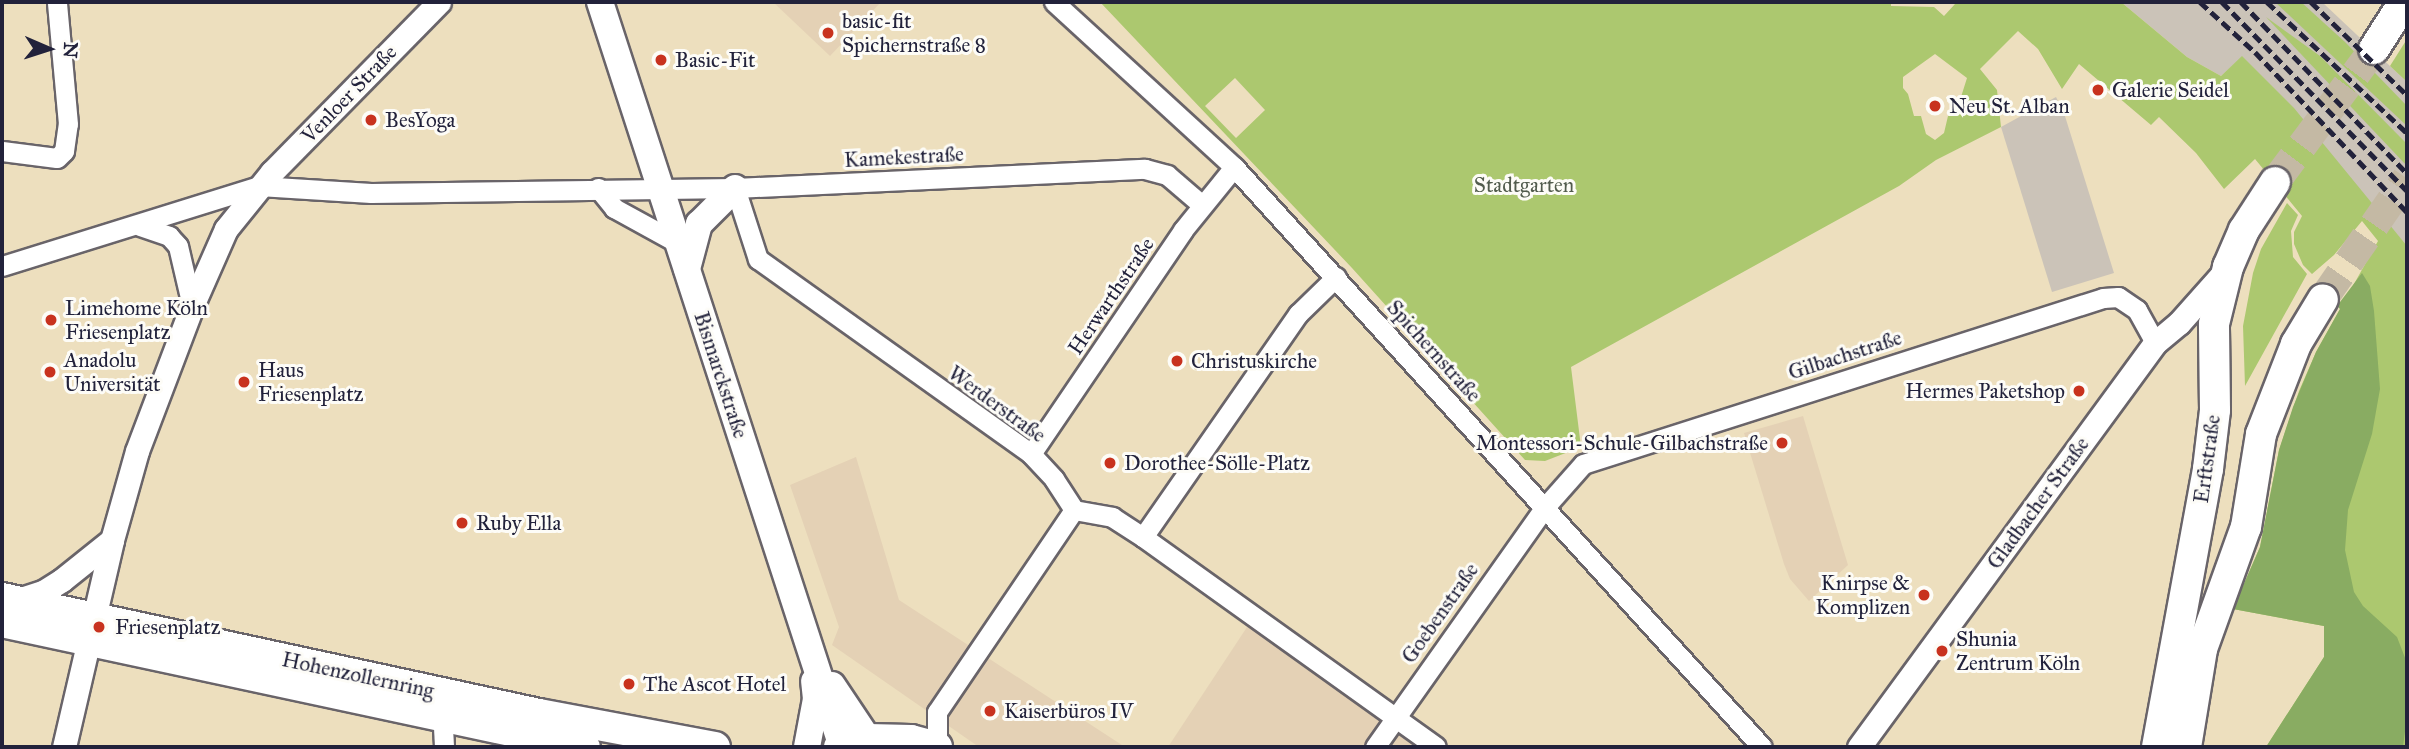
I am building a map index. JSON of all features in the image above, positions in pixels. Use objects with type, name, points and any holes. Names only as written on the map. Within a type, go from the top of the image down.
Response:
[{"type":"main road","name":"Bismarckstraße","points":[[600,2],[810,648]]},
{"type":"main road","points":[[2374,49],[2404,2]]},
{"type":"main road","name":"Erftstraße","points":[[2157,747],[2208,469],[2215,410],[2214,324],[2228,267],[2244,229],[2275,182]]},
{"type":"main road","points":[[687,269],[699,224],[735,188]]},
{"type":"main road","points":[[2186,747],[2202,649],[2246,527],[2261,434],[2296,344],[2323,299]]},
{"type":"main road","name":"Hohenzollernring","points":[[6,607],[92,629],[442,705],[715,747]]},
{"type":"main road","points":[[810,648],[848,745],[911,740],[937,747]]},
{"type":"main road","points":[[807,747],[816,699],[810,648]]},
{"type":"main road","name":"Hohenzollernring","points":[[442,705],[585,747]]},
{"type":"street","points":[[2,151],[47,158],[62,155],[67,137],[57,2]]},
{"type":"street","name":"Venloer Straße","points":[[259,186],[439,2]]},
{"type":"street","name":"Spichernstraße","points":[[1054,2],[1234,167],[1762,747]]},
{"type":"street","name":"Herwarthstraße","points":[[1031,454],[1202,205],[1234,167]]},
{"type":"street","name":"Kamekestraße","points":[[259,186],[370,193],[735,188],[1145,169],[1167,175],[1202,205]]},
{"type":"street","points":[[2,266],[140,226],[259,186]]},
{"type":"street","points":[[64,747],[112,540],[137,451],[192,306],[226,229],[259,186]]},
{"type":"street","points":[[598,188],[614,208],[678,243]]},
{"type":"street","name":"Werderstraße","points":[[735,188],[758,259],[1031,454],[1054,480],[1074,510]]},
{"type":"street","points":[[140,226],[169,236],[177,246],[192,306]]},
{"type":"street","name":"Gladbacher Straße","points":[[1859,747],[2155,344],[2193,309],[2228,267]]},
{"type":"street","points":[[1143,537],[1298,314],[1336,276]]},
{"type":"street","name":"Gilbachstraße","points":[[1545,507],[1583,464],[2103,298],[2118,297],[2137,310],[2155,344]]},
{"type":"street","name":"Goebenstraße","points":[[1375,747],[1545,507]]},
{"type":"street","points":[[937,747],[937,712],[1074,510],[1112,517],[1143,537],[1436,747]]},
{"type":"street","points":[[6,607],[43,592],[62,580],[112,540]]},
{"type":"street","points":[[442,705],[444,747]]},
{"type":"shaded area","name":"basic-fit Spichernstraße 8","points":[[773,2],[881,2],[830,56]]},
{"type":"shaded area","points":[[2121,2],[2323,3],[2407,82],[2407,246],[2242,57],[2221,76],[2187,57]]},
{"type":"shaded area","points":[[2056,97],[2064,113],[2114,273],[2052,292],[2001,127]]},
{"type":"shaded area","points":[[1803,416],[1848,565],[1809,601],[1790,579],[1784,564],[1744,433]]},
{"type":"shaded area","points":[[856,457],[899,600],[1125,747],[979,747],[832,645],[839,627],[790,485]]},
{"type":"shaded area","points":[[1251,621],[1424,747],[1168,747]]},
{"type":"green space","name":"Stadtgarten","points":[[1100,2],[1891,2],[1891,6],[1934,7],[1944,16],[1955,4],[1953,2],[2121,2],[2187,57],[2221,76],[2242,56],[2294,108],[2407,246],[2407,747],[2266,747],[2324,657],[2324,626],[2233,609],[2260,547],[2279,450],[2299,391],[2316,352],[2378,241],[2362,221],[2334,255],[2312,274],[2303,265],[2294,244],[2294,232],[2302,216],[2255,159],[2224,189],[2196,153],[2159,117],[2151,125],[2079,64],[2062,89],[2038,49],[2018,31],[1980,69],[1997,90],[2001,127],[1936,160],[1899,186],[1571,367],[1581,447],[1545,461],[1525,460],[1352,268]],"holes":[[[1935,54],[1967,78],[1955,116],[1948,116],[1944,133],[1935,140],[1926,134],[1921,116],[1914,116],[1908,94],[1903,88],[1903,77]],[[1235,78],[1265,110],[1236,138],[1205,106]]]},
{"type":"green space","points":[[2275,2],[2301,2],[2345,42],[2407,106],[2407,126]]},
{"type":"green space","points":[[2266,17],[2320,56],[2407,144],[2407,166]]},
{"type":"green space","points":[[2407,39],[2407,82],[2390,66]]},
{"type":"green space","points":[[2287,203],[2298,215],[2291,231],[2293,257],[2307,274],[2245,386],[2243,326],[2253,273],[2261,249]]},
{"type":"green space","points":[[2362,273],[2370,286],[2374,311],[2380,389],[2372,434],[2348,510],[2345,550],[2354,592],[2363,606],[2397,637],[2407,663],[2407,716],[2403,747],[2266,747],[2324,657],[2324,626],[2233,609],[2260,547],[2279,450],[2293,407],[2316,352],[2340,309],[2337,306]]},
{"type":"tunnel","points":[[2275,182],[2374,49]]},
{"type":"tunnel","points":[[2323,299],[2407,178]]},
{"type":"railway","points":[[2200,2],[2255,52],[2407,212]]},
{"type":"railway","points":[[2222,2],[2407,191]]},
{"type":"railway","points":[[2241,2],[2407,173]]},
{"type":"railway","points":[[2267,2],[2407,133]]},
{"type":"railway","points":[[2311,2],[2407,95]]},
{"type":"place","name":"basic-fit Spichernstraße 8","points":[[828,33]]},
{"type":"place","name":"Basic-Fit","points":[[661,60]]},
{"type":"place","name":"Galerie Seidel","points":[[2098,90]]},
{"type":"place","name":"Neu St. Alban","points":[[1935,106]]},
{"type":"place","name":"BesYoga","points":[[371,120]]},
{"type":"place","name":"Limehome Köln Friesenplatz","points":[[51,320]]},
{"type":"place","name":"Christuskirche","points":[[1177,361]]},
{"type":"place","name":"Anadolu Universität","points":[[50,372]]},
{"type":"place","name":"Haus Friesenplatz","points":[[244,382]]},
{"type":"place","name":"Hermes Paketshop","points":[[2079,391]]},
{"type":"place","name":"Montessori-Schule-Gilbachstraße","points":[[1782,443]]},
{"type":"place","name":"Dorothee-Sölle-Platz","points":[[1110,463]]},
{"type":"place","name":"Ruby Ella","points":[[462,523]]},
{"type":"place","name":"Knirpse & Komplizen","points":[[1924,595]]},
{"type":"place","name":"Friesenplatz","points":[[99,627]]},
{"type":"place","name":"Shunia Zentrum Köln","points":[[1942,651]]},
{"type":"place","name":"The Ascot Hotel","points":[[629,684]]},
{"type":"place","name":"Kaiserbüros IV","points":[[990,711]]}]
